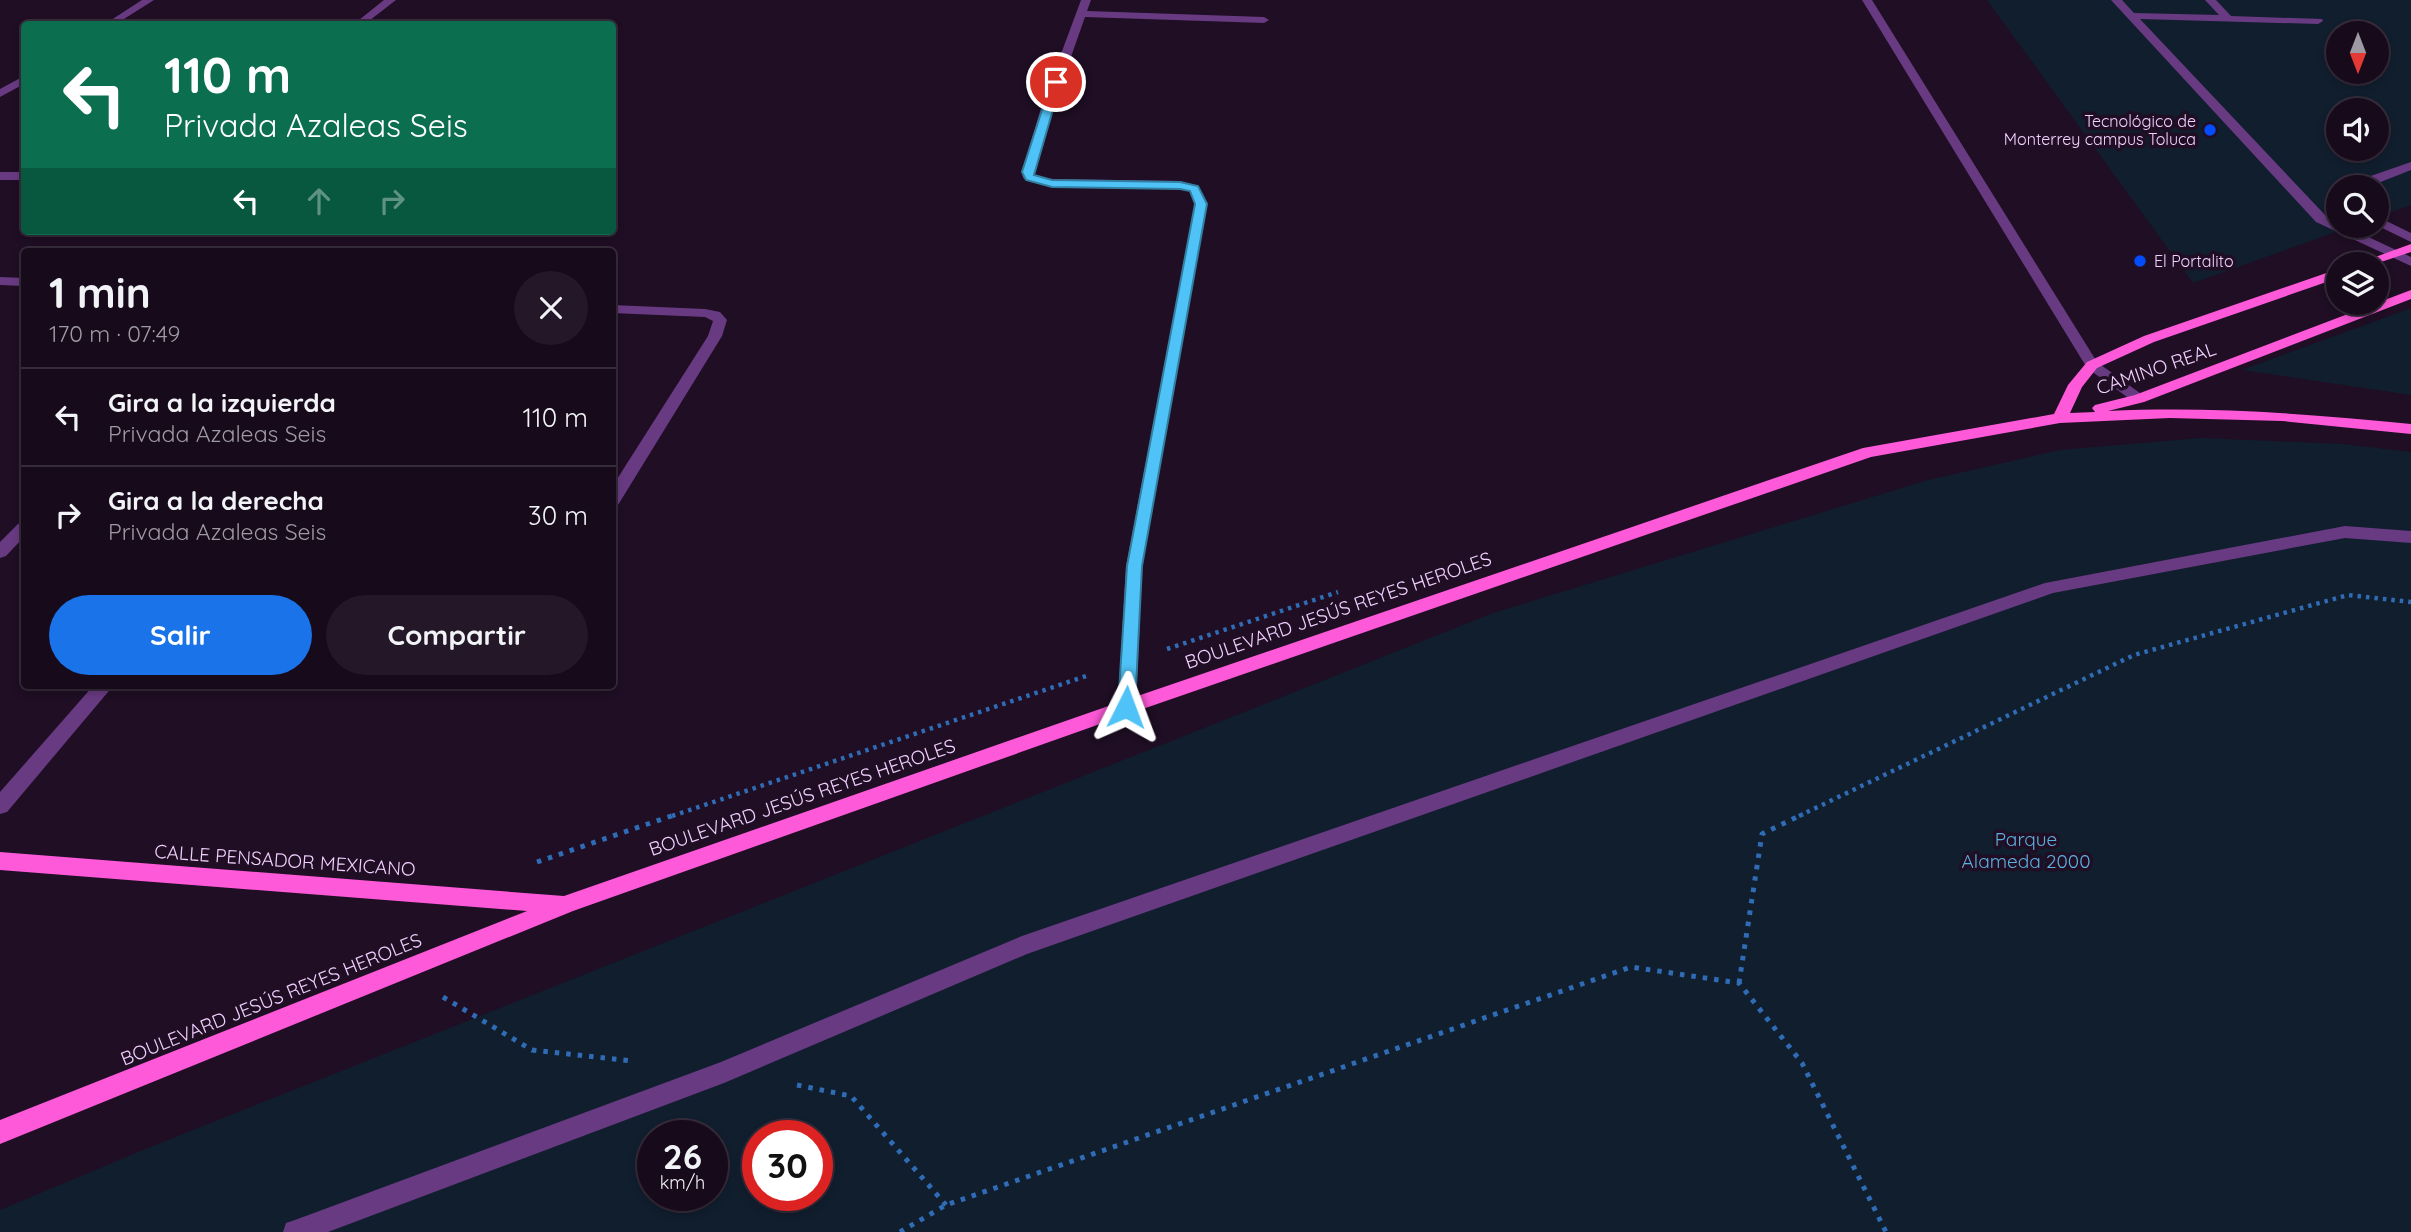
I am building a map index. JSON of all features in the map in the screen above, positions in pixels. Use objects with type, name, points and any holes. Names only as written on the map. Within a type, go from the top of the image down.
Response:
[{"type":"main road","points":[[2389,256],[2411,248]]},
{"type":"main road","name":"CAMINO REAL","points":[[2060,418],[2075,385],[2092,365],[2149,339],[2326,277]]},
{"type":"main road","name":"CAMINO REAL","points":[[2060,418],[2138,399],[2411,293]]},
{"type":"main road","name":"BOULEVARD JESÚS REYES HEROLES","points":[[0,1132],[567,904],[1126,707],[1869,452],[2060,418],[2170,413],[2344,420],[2411,429]]},
{"type":"main road","name":"CALLE PENSADOR MEXICANO","points":[[0,861],[567,904]]},
{"type":"street","points":[[115,21],[149,0]]},
{"type":"street","points":[[363,21],[391,0]]},
{"type":"street","points":[[1867,0],[2092,365],[2138,399]]},
{"type":"street","points":[[2116,0],[2321,219],[2411,262]]},
{"type":"street","points":[[2210,0],[2228,18]]},
{"type":"street","points":[[1126,707],[1135,566],[1201,204],[1194,189],[1180,185],[1052,183],[1030,177],[1028,172],[1048,105],[1083,7],[1265,20]]},
{"type":"street","points":[[2130,16],[2318,21]]},
{"type":"street","points":[[0,94],[21,81]]},
{"type":"street","points":[[2386,175],[2411,166]]},
{"type":"street","points":[[0,176],[21,176]]},
{"type":"street","points":[[2389,227],[2411,238]]},
{"type":"street","points":[[0,281],[21,282]]},
{"type":"street","points":[[616,309],[705,313],[715,315],[720,320],[715,336],[616,495]]},
{"type":"street","points":[[0,552],[21,531]]},
{"type":"street","points":[[295,1232],[724,1072],[1022,946],[2052,587],[2345,532],[2411,537]]},
{"type":"street","points":[[0,806],[101,689]]},
{"type":"path","points":[[1739,983],[1762,834],[2134,655],[2348,595],[2411,602]]},
{"type":"path","points":[[900,1232],[946,1205],[1631,967],[1739,983],[1802,1063],[1886,1232]]},
{"type":"green space","name":"Tecnológico de Monterrey campus Toluca","points":[[1987,0],[2411,0],[2411,205],[2389,213],[2389,175],[2326,175],[2326,236],[2193,283]]},
{"type":"green space","points":[[2411,308],[2411,395],[2242,370]]},
{"type":"green space","name":"Parque Alameda 2000","points":[[2201,438],[2343,444],[2411,452],[2411,1232],[0,1232],[0,1210],[143,1150],[1493,613],[1928,480],[2060,450]]},
{"type":"place","name":"Tecnológico de Monterrey campus Toluca","points":[[2210,130]]},
{"type":"place","name":"El Portalito","points":[[2140,261]]},
{"type":"route","points":[[1056,82],[1028,172],[1030,177],[1052,183],[1180,185],[1194,189],[1201,204],[1135,566],[1126,707]]}]
